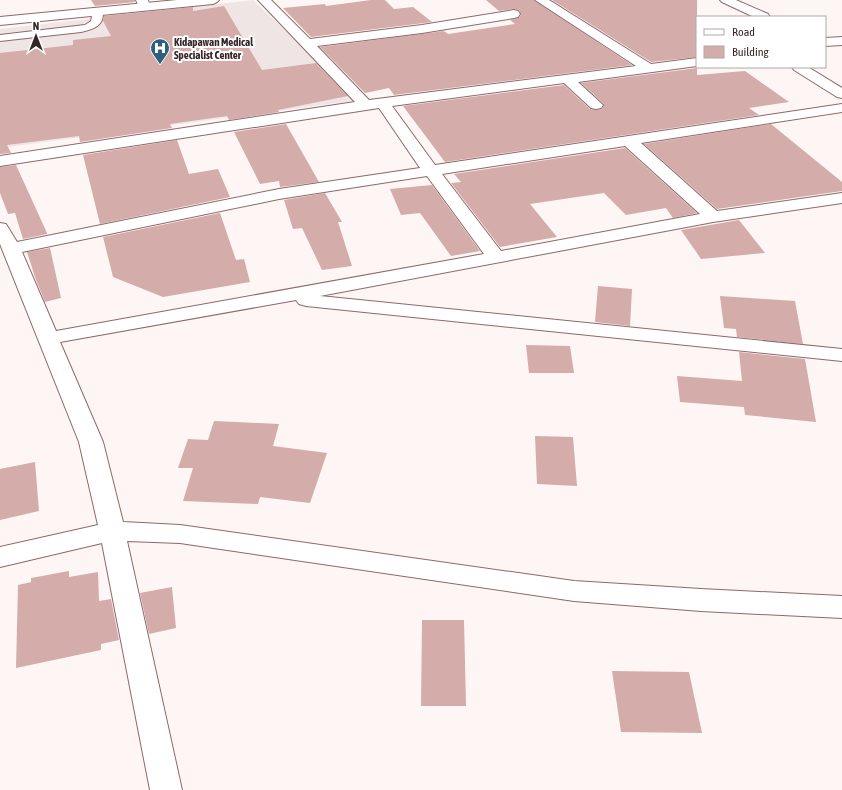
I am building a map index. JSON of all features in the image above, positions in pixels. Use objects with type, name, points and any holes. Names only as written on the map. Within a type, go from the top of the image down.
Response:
[{"type":"street","points":[[0,21],[98,11],[143,3],[213,0]]},
{"type":"street","points":[[264,0],[308,43],[366,105]]},
{"type":"street","points":[[541,0],[650,69]]},
{"type":"street","points":[[726,0],[762,16]]},
{"type":"street","points":[[308,43],[422,29],[514,14]]},
{"type":"street","points":[[826,42],[842,41]]},
{"type":"street","points":[[0,162],[366,105],[696,62]]},
{"type":"street","points":[[801,68],[842,94]]},
{"type":"street","points":[[566,79],[596,105]]},
{"type":"street","points":[[383,103],[431,171],[496,257]]},
{"type":"street","points":[[12,249],[280,194],[630,142],[842,108]]},
{"type":"street","points":[[630,142],[714,217]]},
{"type":"street","points":[[49,338],[714,217],[842,198]]},
{"type":"street","points":[[0,228],[12,249],[91,442],[112,531],[166,790]]},
{"type":"street","points":[[281,297],[842,355]]},
{"type":"street","points":[[0,558],[56,543],[112,531],[180,534],[574,591],[701,600],[842,607]]},
{"type":"lane","points":[[0,38],[85,28],[96,23],[98,19],[98,11]]},
{"type":"shaded area","name":"Kidapawan Medical Specialist Center","points":[[253,0],[359,100],[0,148],[0,29]]},
{"type":"building","points":[[91,0],[135,0],[135,2],[95,6]]},
{"type":"building","points":[[371,0],[385,0],[394,9],[413,7],[432,22],[311,37],[283,8],[325,4],[326,6]]},
{"type":"building","points":[[486,0],[534,0],[632,65],[394,95],[389,88],[365,93],[320,47],[444,31],[448,34],[515,24],[510,20],[518,18],[521,15],[519,10],[514,9],[499,11]]},
{"type":"building","points":[[552,0],[697,0],[696,57],[651,62]]},
{"type":"building","name":"Kidapawan Medical Specialist Center","points":[[224,6],[262,70],[316,63],[348,96],[278,110],[279,112],[229,120],[227,116],[170,124],[172,128],[80,142],[79,136],[7,145],[11,153],[0,154],[0,53],[73,45],[73,40],[111,36],[103,21],[104,16],[193,7],[193,11]]},
{"type":"building","points":[[697,68],[697,75],[745,71],[789,102],[749,108],[759,115],[445,162],[403,106],[564,85],[590,109],[596,110],[602,109],[604,104],[581,83]]},
{"type":"building","points":[[286,124],[319,182],[280,187],[279,181],[260,184],[234,132]]},
{"type":"building","points":[[771,124],[842,182],[842,191],[717,209],[644,144]]},
{"type":"building","points":[[177,140],[189,174],[218,169],[230,197],[100,224],[83,155]]},
{"type":"building","points":[[625,148],[697,213],[673,218],[666,208],[626,215],[604,193],[530,204],[557,237],[500,247],[451,183],[461,182],[454,174]]},
{"type":"building","points":[[16,165],[47,234],[23,239],[15,213],[8,214],[0,193],[0,167]]},
{"type":"building","points":[[432,185],[480,251],[451,256],[420,213],[401,215],[390,189]]},
{"type":"building","points":[[325,193],[342,222],[338,222],[352,266],[322,270],[302,228],[293,229],[284,200]]},
{"type":"building","points":[[220,213],[236,260],[244,259],[250,282],[163,297],[113,277],[103,237]]},
{"type":"building","points":[[739,220],[765,253],[701,259],[681,230]]},
{"type":"building","points":[[50,248],[61,298],[45,302],[27,252]]},
{"type":"building","points":[[598,286],[632,289],[630,326],[595,322]]},
{"type":"building","points":[[720,296],[795,301],[803,344],[737,337],[736,329],[724,328]]},
{"type":"building","points":[[526,345],[570,346],[574,373],[529,373]]},
{"type":"building","points":[[739,352],[805,359],[816,422],[745,415],[744,407],[680,402],[677,376],[742,381]]},
{"type":"building","points":[[214,421],[279,424],[273,446],[327,453],[310,503],[260,497],[258,504],[183,501],[193,468],[178,468],[188,439],[208,440]]},
{"type":"building","points":[[535,436],[573,437],[577,486],[537,484]]},
{"type":"building","points":[[35,462],[39,511],[0,520],[0,469]]},
{"type":"building","points":[[69,571],[69,577],[98,572],[99,601],[111,599],[119,640],[101,644],[101,650],[16,668],[18,585],[31,582],[31,578]]},
{"type":"building","points":[[172,587],[176,628],[149,634],[140,593]]},
{"type":"building","points":[[422,620],[464,620],[466,706],[421,706]]},
{"type":"building","points":[[612,671],[689,672],[702,733],[621,732]]},
{"type":"place","name":"Kidapawan Medical Specialist Center","points":[[160,65]]}]
